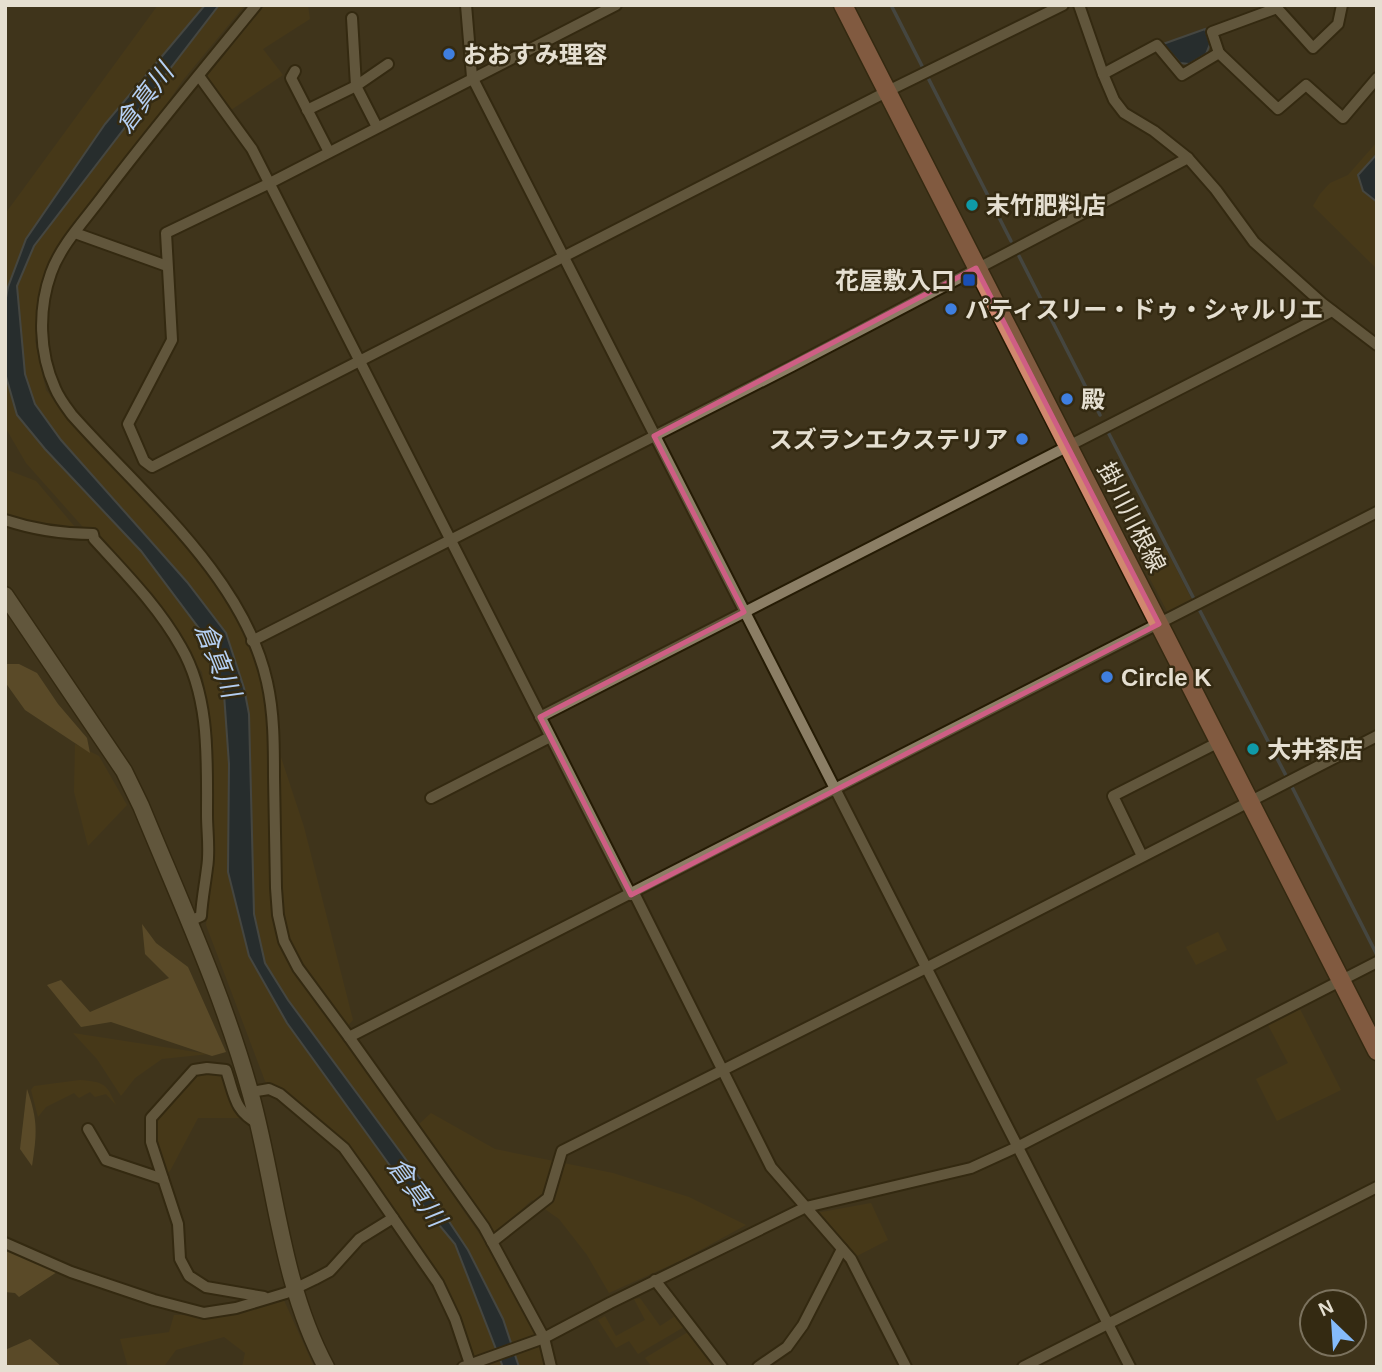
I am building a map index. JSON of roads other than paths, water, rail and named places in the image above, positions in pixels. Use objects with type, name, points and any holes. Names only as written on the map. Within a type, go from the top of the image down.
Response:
[{"type":"main road","name":"掛川川根線","points":[[843,5],[1377,1051]]},
{"type":"street","points":[[256,5],[75,233],[52,271],[44,301],[42,331],[46,360],[55,390],[72,415],[198,551],[222,582],[252,641],[267,680],[274,724],[276,888],[282,936],[298,968],[455,1185],[492,1242],[544,1338],[551,1367]]},
{"type":"street","points":[[466,5],[472,77],[1130,1367]]},
{"type":"street","points":[[616,5],[268,184],[166,233],[172,340],[128,424],[144,461],[152,467],[1063,5]]},
{"type":"street","points":[[1079,5],[1103,74],[1114,100],[1124,113],[1154,131],[1188,158],[1216,190],[1254,242],[1332,311],[1377,345]]},
{"type":"street","points":[[1342,5],[1338,24],[1313,48],[1278,8],[1212,32],[1219,53],[1278,109],[1306,85],[1343,118],[1377,78]]},
{"type":"street","points":[[352,18],[356,86],[377,127]]},
{"type":"street","points":[[1103,74],[1157,45],[1182,75],[1219,53]]},
{"type":"street","points":[[307,110],[356,86],[388,64]]},
{"type":"street","points":[[295,71],[291,78],[329,152]]},
{"type":"street","points":[[199,76],[252,149],[771,1167],[851,1259],[906,1367]]},
{"type":"street","points":[[252,641],[792,366],[1188,158]]},
{"type":"street","points":[[75,233],[167,266]]},
{"type":"street","points":[[540,716],[1332,311]]},
{"type":"street","points":[[349,1037],[1377,512]]},
{"type":"street","points":[[5,520],[34,530],[93,534],[94,539],[151,603],[182,647],[195,678],[207,750],[208,867],[202,891],[201,916],[188,922]]},
{"type":"street","points":[[5,595],[124,771],[141,806],[216,989],[251,1092],[294,1290],[326,1367]]},
{"type":"street","points":[[492,1242],[548,1198],[562,1151],[1377,736]]},
{"type":"street","points":[[431,798],[550,737]]},
{"type":"street","points":[[1142,856],[1113,796],[1219,742]]},
{"type":"street","points":[[251,1092],[269,1089],[279,1094],[344,1148],[438,1283],[455,1319],[470,1364],[544,1338],[655,1280],[806,1207],[971,1168],[1377,962]]},
{"type":"street","points":[[259,1124],[244,1116],[239,1109],[226,1070],[194,1070],[151,1118],[151,1142],[178,1224],[180,1259],[189,1276],[206,1287],[270,1297]]},
{"type":"street","points":[[88,1129],[106,1160],[163,1179]]},
{"type":"street","points":[[1023,1367],[1377,1187]]},
{"type":"street","points":[[5,1243],[71,1272],[154,1300],[204,1313],[236,1308],[294,1290],[330,1271],[359,1239],[393,1218]]},
{"type":"street","points":[[758,1367],[788,1348],[803,1325],[842,1249]]},
{"type":"street","points":[[655,1280],[719,1366]]},
{"type":"water","name":"倉真川","points":[[205,5],[219,5],[34,246],[17,286],[25,374],[35,404],[61,440],[187,582],[226,633],[244,688],[249,714],[254,914],[265,963],[288,1000],[424,1184],[468,1250],[503,1319],[519,1367],[503,1367],[455,1244],[391,1167],[287,1023],[249,956],[228,872],[229,764],[224,694],[207,639],[141,551],[45,449],[17,415],[5,373],[5,303],[8,287],[26,239],[105,124]]},
{"type":"water","points":[[1205,29],[1210,44],[1206,54],[1189,64],[1180,63],[1163,44]]},
{"type":"water","points":[[1377,154],[1377,202],[1363,191],[1358,175]]},
{"type":"waterway","points":[[891,5],[1011,241]]},
{"type":"waterway","points":[[1019,256],[1100,415]]},
{"type":"waterway","points":[[1108,432],[1194,599]]},
{"type":"waterway","points":[[1200,611],[1377,955]]},
{"type":"place","name":"おおすみ理容","points":[[449,54]]},
{"type":"place","name":"末竹肥料店","points":[[972,205]]},
{"type":"place","name":"花屋敷入口","points":[[969,280]]},
{"type":"place","name":"パティスリー・ドゥ・シャルリエ","points":[[951,309]]},
{"type":"place","name":"殿","points":[[1067,399]]},
{"type":"place","name":"スズランエクステリア","points":[[1022,439]]},
{"type":"place","name":"Circle K","points":[[1107,677]]},
{"type":"place","name":"大井茶店","points":[[1253,749]]}]
